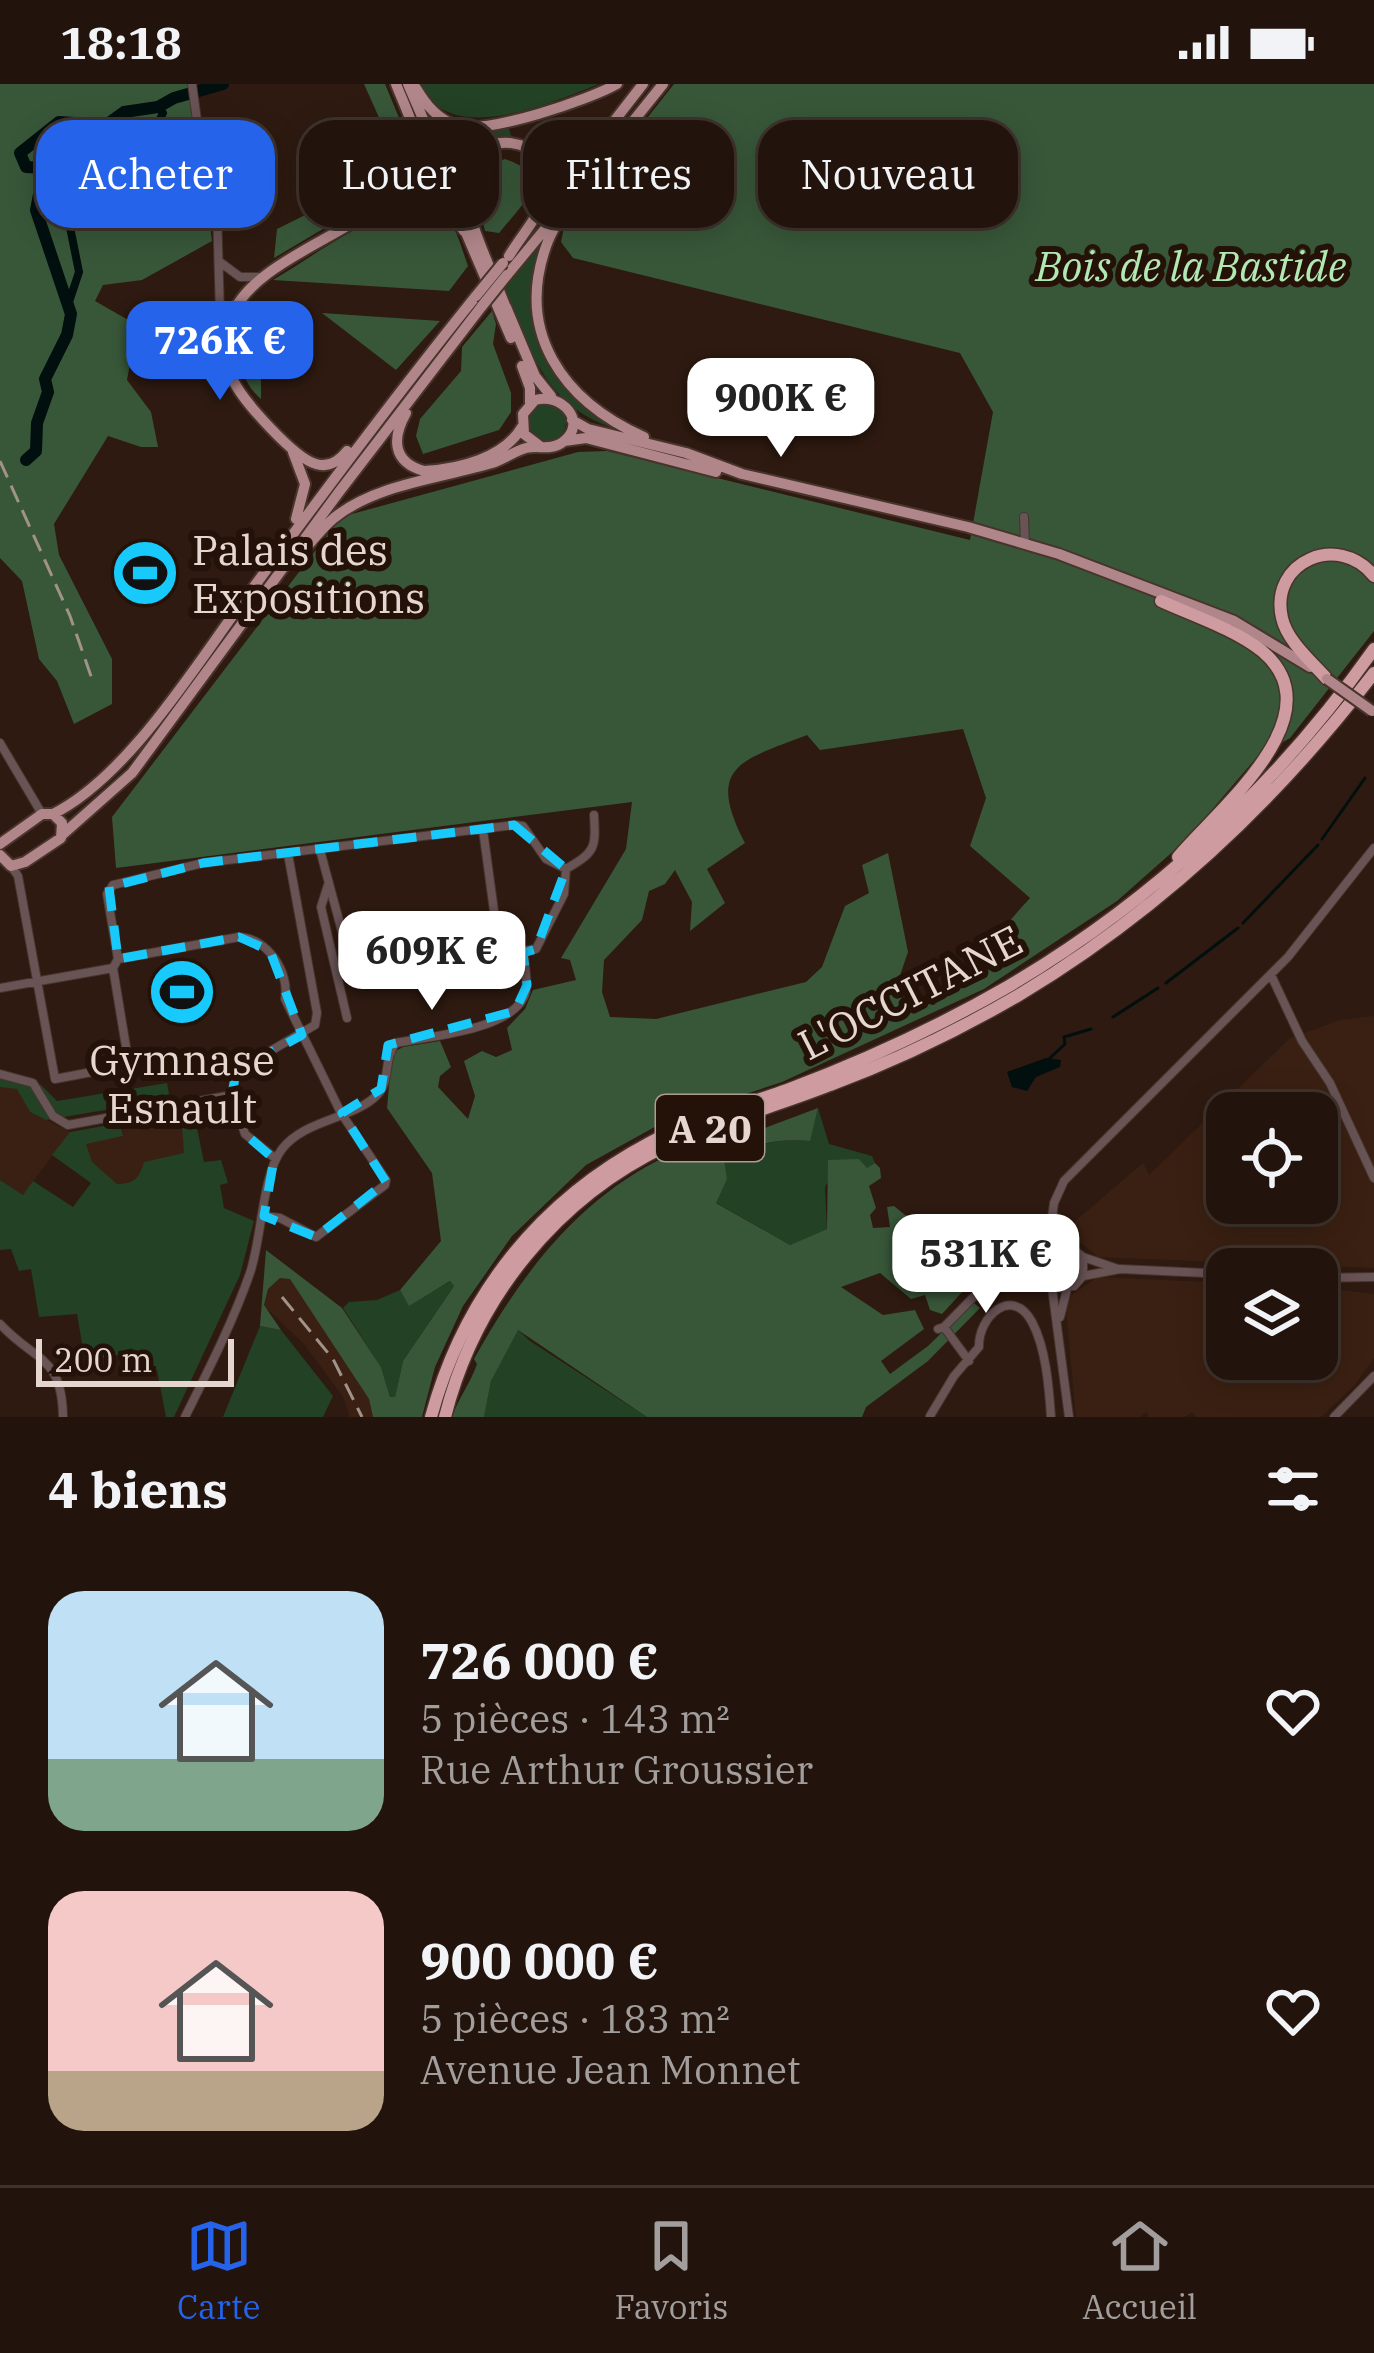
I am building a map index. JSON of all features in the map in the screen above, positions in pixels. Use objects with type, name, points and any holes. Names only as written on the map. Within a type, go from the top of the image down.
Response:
[{"type":"highway","points":[[1327,680],[1283,624],[1281,596],[1287,578],[1304,560],[1336,553],[1354,557],[1374,576]]},
{"type":"highway","points":[[1154,886],[1270,750],[1288,707],[1280,674],[1256,646],[1161,601]]},
{"type":"highway","points":[[1357,674],[1374,637]]},
{"type":"highway","name":"L'OCCITANE","points":[[431,1417],[451,1355],[496,1273],[548,1214],[596,1175],[654,1140],[854,1064],[950,1018],[1072,946],[1154,886],[1259,788],[1374,649]]},
{"type":"highway","name":"L'OCCITANE","points":[[445,1417],[471,1341],[495,1298],[529,1252],[586,1196],[669,1145],[834,1084],[948,1034],[1066,965],[1222,845],[1298,769],[1374,677]]},
{"type":"main road","points":[[405,84],[440,117],[471,128],[560,106],[617,84]]},
{"type":"main road","points":[[405,84],[412,120]]},
{"type":"main road","points":[[405,84],[526,373],[530,403],[522,427],[529,440],[542,447]]},
{"type":"main road","points":[[405,84],[535,376],[553,398],[566,405],[572,420],[588,429],[686,453]]},
{"type":"main road","points":[[7,865],[25,862],[62,835],[132,773],[643,84]]},
{"type":"main road","points":[[634,120],[663,84]]},
{"type":"main road","points":[[506,264],[548,189],[548,173],[532,151],[518,142],[484,148],[470,164],[465,184],[507,310]]},
{"type":"main road","points":[[342,228],[261,277],[238,303],[227,331],[232,379],[245,399],[310,462],[321,466],[338,461],[479,301]]},
{"type":"main road","points":[[462,228],[468,236]]},
{"type":"main road","points":[[506,264],[540,228]]},
{"type":"main road","points":[[555,228],[540,269],[544,339],[562,378],[584,404],[608,421],[742,474],[1025,543],[1272,641],[1373,712]]},
{"type":"main road","points":[[426,377],[394,438],[402,459],[413,468],[436,470],[495,454],[522,427]]},
{"type":"main road","points":[[0,843],[80,797],[128,753],[408,380]]},
{"type":"main road","points":[[530,403],[553,398]]},
{"type":"main road","points":[[564,441],[572,420]]},
{"type":"main road","points":[[254,607],[333,519],[361,501],[495,462],[523,448],[586,438],[1002,541],[1242,627]]},
{"type":"main road","points":[[271,564],[302,511],[304,497],[301,466],[288,444]]},
{"type":"main road","points":[[47,814],[62,823],[62,835]]},
{"type":"street","points":[[192,85],[204,170],[217,209],[220,315],[227,331]]},
{"type":"street","points":[[218,260],[240,277],[261,277]]},
{"type":"street","points":[[1024,517],[1025,543]]},
{"type":"street","points":[[0,743],[30,795],[47,814]]},
{"type":"street","points":[[25,825],[30,795]]},
{"type":"street","points":[[566,869],[588,856],[596,843],[593,815]]},
{"type":"street","points":[[7,865],[37,981],[55,1079],[129,1065],[109,887],[203,863],[523,826],[546,859],[566,869]]},
{"type":"street","points":[[483,830],[500,955]]},
{"type":"street","points":[[1038,1266],[1060,1189],[1073,1171],[1271,975],[1314,927],[1374,845]]},
{"type":"street","points":[[320,850],[355,972],[536,950],[564,894],[566,869]]},
{"type":"street","points":[[276,1159],[245,1134],[232,1095],[232,1078],[236,1071],[315,1025],[317,1013],[288,854]]},
{"type":"street","points":[[328,884],[321,907],[347,1018]]},
{"type":"street","points":[[0,988],[250,938],[270,951],[287,987],[285,999],[341,1113],[386,1177],[385,1185],[334,1220],[323,1234],[312,1237],[280,1218],[264,1216]]},
{"type":"street","points":[[185,1417],[247,1281],[276,1159],[294,1137],[377,1095],[385,1079],[387,1055],[396,1043],[495,1022],[515,1011],[527,985],[524,952]]},
{"type":"street","points":[[1271,975],[1302,1041],[1330,1083],[1374,1178]]},
{"type":"street","points":[[0,1074],[33,1083],[53,1116],[68,1125],[232,1095]]},
{"type":"street","points":[[1053,1213],[1065,1243],[1083,1257],[1120,1269]]},
{"type":"street","points":[[969,1360],[941,1328],[1014,1259],[1065,1243]]},
{"type":"street","points":[[1027,1256],[1052,1288],[1067,1289]]},
{"type":"street","points":[[1083,1257],[1083,1276]]},
{"type":"street","points":[[1058,1324],[1067,1289],[1083,1276],[1120,1269],[1206,1273]]},
{"type":"street","points":[[1338,1279],[1374,1281]]},
{"type":"street","points":[[1052,1288],[1069,1417]]},
{"type":"street","points":[[926,1416],[979,1347],[979,1329],[988,1316],[1012,1306],[1024,1312],[1039,1342],[1051,1417]]},
{"type":"street","points":[[2,1330],[48,1362],[56,1373],[62,1417]]},
{"type":"street","points":[[1334,1417],[1374,1376]]},
{"type":"highlighted area","points":[[514,825],[566,869],[536,949],[523,953],[527,985],[515,1011],[388,1045],[381,1089],[342,1113],[386,1182],[316,1237],[264,1216],[274,1159],[245,1134],[232,1095],[236,1071],[302,1035],[270,951],[239,937],[118,959],[109,887],[203,863]]},
{"type":"shaded area","points":[[1374,1016],[1374,1268],[1338,1267],[1338,1248],[1206,1248],[1206,1261],[1098,1257],[1065,1230],[1143,1163],[1149,1175],[1206,1120],[1206,1224],[1338,1224],[1338,1092],[1234,1092],[1289,1039],[1340,1020]]},
{"type":"shaded area","points":[[1046,1058],[1061,1060],[1060,1067],[1036,1077],[1027,1091],[1012,1087],[1007,1072]]},
{"type":"shaded area","points":[[0,1087],[18,1089],[30,1112],[70,1132],[23,1195],[0,1180]]},
{"type":"shaded area","points":[[182,1112],[192,1175],[117,1190],[74,1145],[123,1136],[122,1123]]},
{"type":"shaded area","points":[[1098,1277],[1206,1282],[1206,1380],[1338,1380],[1338,1290],[1374,1294],[1374,1358],[1355,1385],[1321,1417],[1196,1417],[1192,1412],[1185,1417],[1149,1417],[1146,1412],[1140,1417],[1076,1417],[1066,1309],[1071,1295]]},
{"type":"shaded area","points":[[280,1278],[290,1278],[369,1399],[373,1417],[350,1417],[343,1397],[304,1344],[264,1306],[268,1289]]},
{"type":"green space","points":[[0,84],[191,84],[196,120],[36,120],[36,228],[210,228],[212,241],[142,280],[103,285],[95,301],[137,325],[127,380],[151,412],[158,447],[141,447],[108,436],[54,524],[59,555],[112,659],[112,704],[74,724],[57,681],[39,659],[22,581],[0,558]]},
{"type":"green space","points":[[364,84],[385,84],[400,120],[380,120]]},
{"type":"green space","points":[[419,84],[599,84],[528,110],[476,117],[453,114],[433,103]]},
{"type":"green space","name":"Bois de la Bastide","points":[[674,84],[1374,84],[1374,631],[1290,738],[1256,758],[1187,839],[1117,901],[984,989],[782,1082],[669,1119],[586,1165],[512,1236],[463,1306],[435,1367],[422,1417],[373,1417],[369,1399],[290,1279],[280,1278],[268,1289],[264,1305],[281,1330],[260,1326],[266,1250],[342,1308],[381,1367],[390,1397],[395,1397],[403,1361],[454,1286],[450,1281],[409,1306],[400,1290],[441,1241],[432,1173],[387,1108],[392,1053],[440,1041],[451,1067],[440,1076],[438,1087],[468,1119],[475,1096],[464,1061],[482,1051],[496,1057],[512,1050],[507,1028],[525,1009],[533,990],[576,980],[570,960],[561,958],[626,849],[632,802],[116,868],[112,817],[341,517],[578,452],[607,451],[970,540],[993,412],[960,353],[573,258],[561,242],[564,228],[734,228],[734,120],[646,120]],"holes":[[[963,729],[986,798],[970,846],[1030,898],[934,1005],[893,996],[908,952],[888,853],[862,865],[869,893],[845,906],[822,967],[806,982],[656,1019],[610,1017],[602,992],[604,960],[642,920],[649,891],[665,884],[675,870],[692,902],[690,931],[725,903],[707,869],[745,843],[728,797],[730,781],[737,769],[765,751],[807,735],[820,750]]]},
{"type":"green space","points":[[499,123],[507,123],[512,138],[499,138]]},
{"type":"green space","points":[[505,159],[523,168],[523,204],[499,233],[484,228],[499,228],[499,162]]},
{"type":"green space","points":[[299,218],[299,228],[325,228],[274,258],[277,229]]},
{"type":"green space","points":[[359,228],[453,228],[468,266],[449,291],[273,280]]},
{"type":"green space","points":[[545,236],[541,325],[553,370],[589,410],[619,430],[574,408],[558,393],[534,357],[504,290]]},
{"type":"green space","points":[[241,311],[302,312],[261,378],[261,399],[242,370]]},
{"type":"green space","points":[[492,311],[496,324],[493,344],[511,393],[511,412],[499,430],[423,454],[416,436],[420,419],[461,371],[462,347]]},
{"type":"green space","points":[[322,313],[440,321],[396,370]]},
{"type":"green space","points":[[546,402],[560,408],[566,422],[560,436],[546,442],[532,436],[526,422],[532,408]]},
{"type":"green space","points":[[0,1077],[40,1084],[57,1101],[167,1083],[170,1099],[46,1120],[30,1112],[17,1089],[0,1087]]},
{"type":"green space","points":[[818,1108],[829,1144],[872,1156],[875,1163],[866,1169],[859,1159],[840,1163],[825,1187],[827,1229],[790,1245],[715,1202],[724,1161],[765,1144],[809,1141]]},
{"type":"green space","points":[[818,1108],[810,1141],[766,1143],[724,1160],[727,1179],[716,1203],[790,1245],[827,1229],[828,1160],[859,1159],[867,1168],[875,1163],[881,1178],[869,1186],[876,1208],[870,1215],[873,1228],[890,1227],[887,1207],[894,1206],[905,1215],[944,1227],[946,1235],[940,1241],[952,1247],[975,1278],[942,1314],[930,1310],[925,1295],[911,1299],[880,1273],[841,1287],[883,1315],[915,1310],[924,1329],[881,1361],[890,1374],[928,1346],[973,1302],[980,1308],[928,1361],[866,1407],[862,1417],[647,1417],[518,1330],[491,1381],[484,1417],[452,1417],[477,1364],[474,1359],[513,1295],[586,1210],[615,1187],[681,1150],[685,1158]]},
{"type":"green space","points":[[193,1109],[204,1162],[221,1160],[228,1183],[220,1185],[224,1208],[254,1221],[240,1275],[174,1417],[166,1417],[157,1370],[133,1374],[129,1353],[85,1361],[77,1314],[39,1317],[31,1269],[19,1271],[11,1249],[0,1250],[0,1180],[23,1195],[33,1181],[73,1207],[91,1183],[52,1155],[70,1132],[120,1123],[123,1136],[86,1144],[92,1162],[117,1184],[128,1183],[138,1176],[144,1162],[184,1153],[181,1112]]},
{"type":"green space","points":[[1061,1248],[1074,1253],[1079,1266],[1074,1279],[1061,1284],[1048,1279],[1043,1266],[1048,1253]]},
{"type":"green space","points":[[451,1281],[454,1286],[403,1361],[395,1397],[390,1397],[381,1367],[343,1308],[349,1302],[377,1300],[400,1290],[409,1305]]},
{"type":"green space","points":[[260,1326],[281,1330],[333,1396],[323,1417],[223,1417]]},
{"type":"green space","points":[[517,1329],[647,1417],[474,1417],[484,1416],[491,1381]]},
{"type":"waterway","points":[[26,460],[36,451],[37,423],[48,392],[45,379],[67,335],[71,314],[36,210],[44,168],[26,167],[20,153],[59,122],[106,125],[124,112],[158,107],[223,84]]},
{"type":"waterway","points":[[158,107],[163,113],[160,120]]},
{"type":"waterway","points":[[68,305],[79,272],[70,228]]},
{"type":"waterway","points":[[1322,839],[1365,778]]},
{"type":"waterway","points":[[1243,923],[1318,845]]},
{"type":"waterway","points":[[1166,983],[1238,928]]},
{"type":"waterway","points":[[1113,1017],[1158,988]]},
{"type":"waterway","points":[[1050,1058],[1065,1044],[1064,1037],[1091,1029]]},
{"type":"railway","points":[[0,461],[70,616],[92,679]]},
{"type":"railway","points":[[282,1297],[333,1359],[362,1417]]},
{"type":"place","name":"Palais des Expositions","points":[[145,573]]},
{"type":"place","name":"Gymnase Esnault","points":[[182,992]]}]
